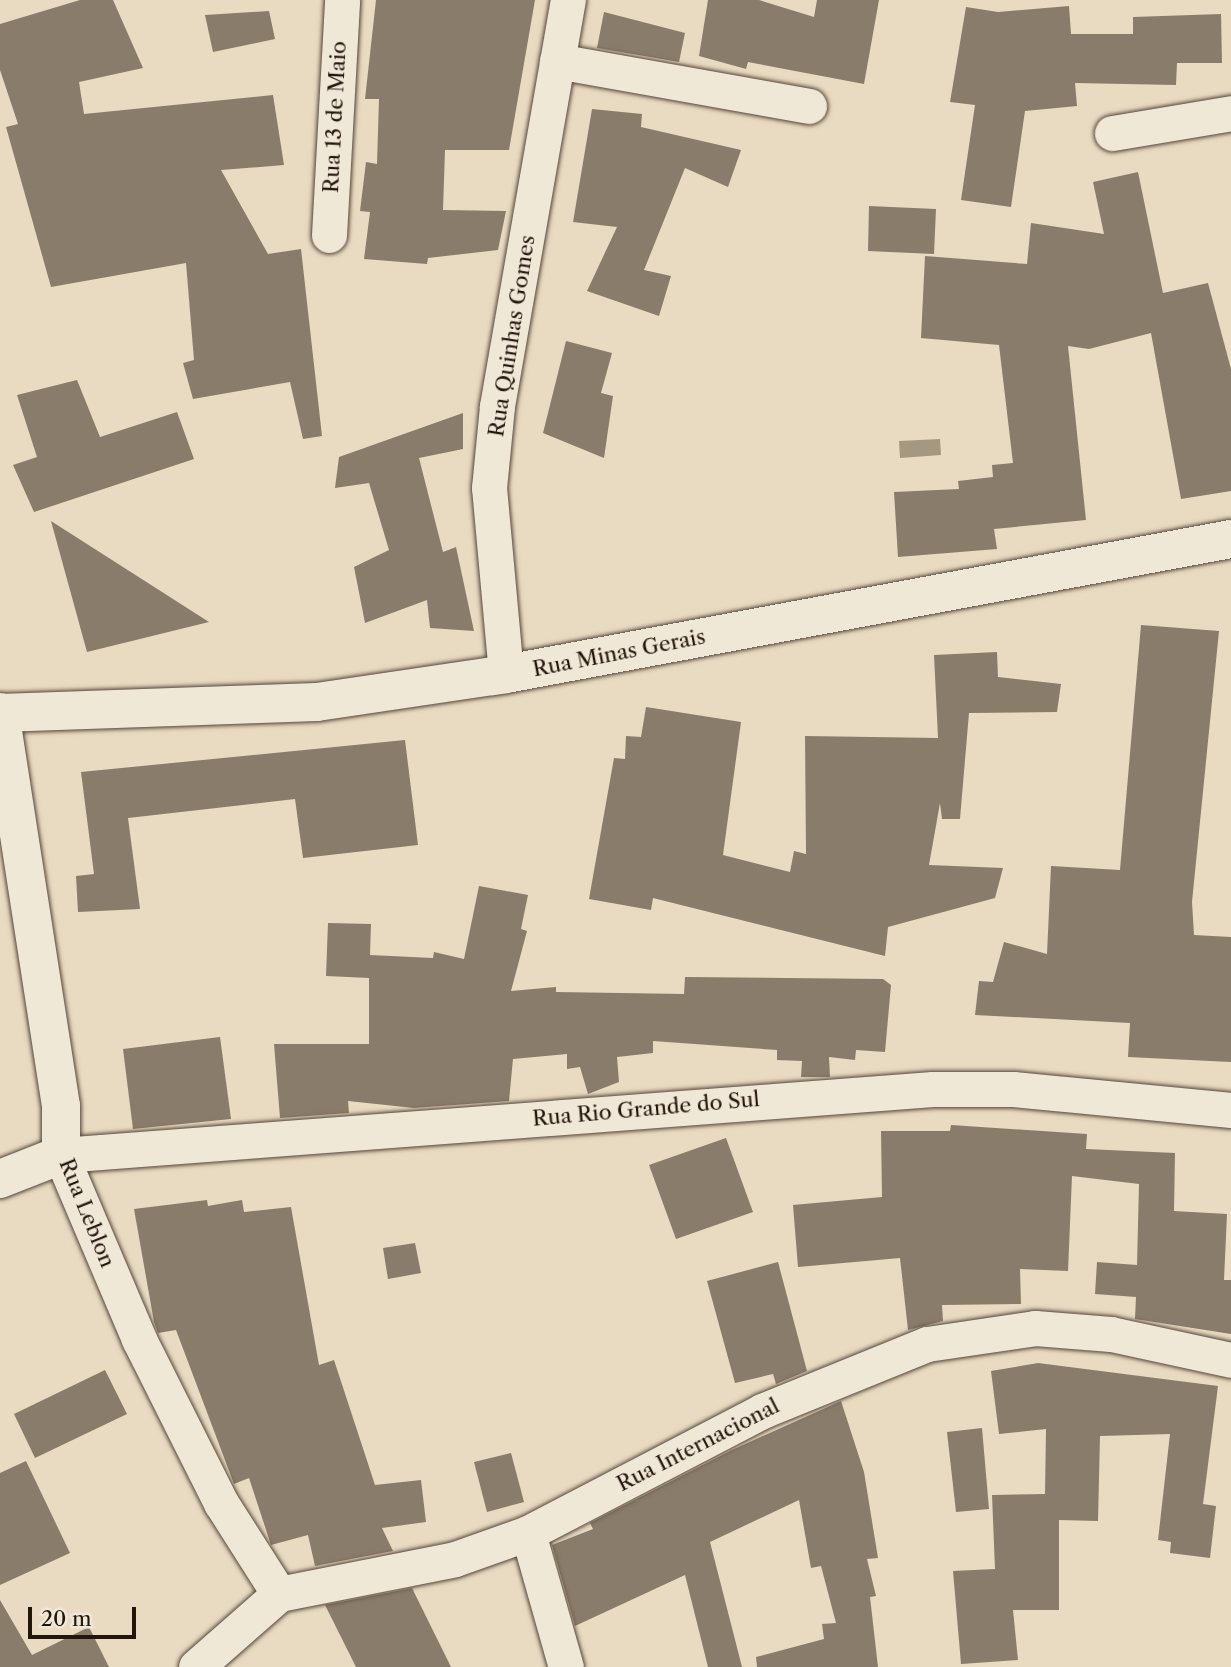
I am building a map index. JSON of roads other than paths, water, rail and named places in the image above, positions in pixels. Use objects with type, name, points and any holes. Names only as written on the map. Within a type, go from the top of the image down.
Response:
[{"type":"street","name":"Rua 13 de Maio","points":[[329,235],[342,0]]},
{"type":"street","name":"Rua Quinhas Gomes","points":[[506,674],[489,488],[497,406],[568,0]]},
{"type":"street","points":[[558,61],[809,106]]},
{"type":"street","points":[[1112,133],[1231,113]]},
{"type":"street","name":"Rua Minas Gerais","points":[[0,713],[317,702],[506,674],[1231,539]]},
{"type":"street","name":"Rua Leblon","points":[[0,713],[61,1106],[61,1156],[139,1339],[221,1503],[279,1594]]},
{"type":"street","name":"Rua Rio Grande do Sul","points":[[61,1156],[933,1089],[1013,1089],[1231,1110]]},
{"type":"street","points":[[0,1180],[61,1156]]},
{"type":"street","name":"Rua Internacional","points":[[279,1594],[455,1559],[528,1533],[762,1411],[927,1344],[1035,1328],[1111,1334],[1231,1360]]},
{"type":"street","points":[[528,1533],[566,1667]]},
{"type":"street","points":[[196,1667],[279,1594]]}]
